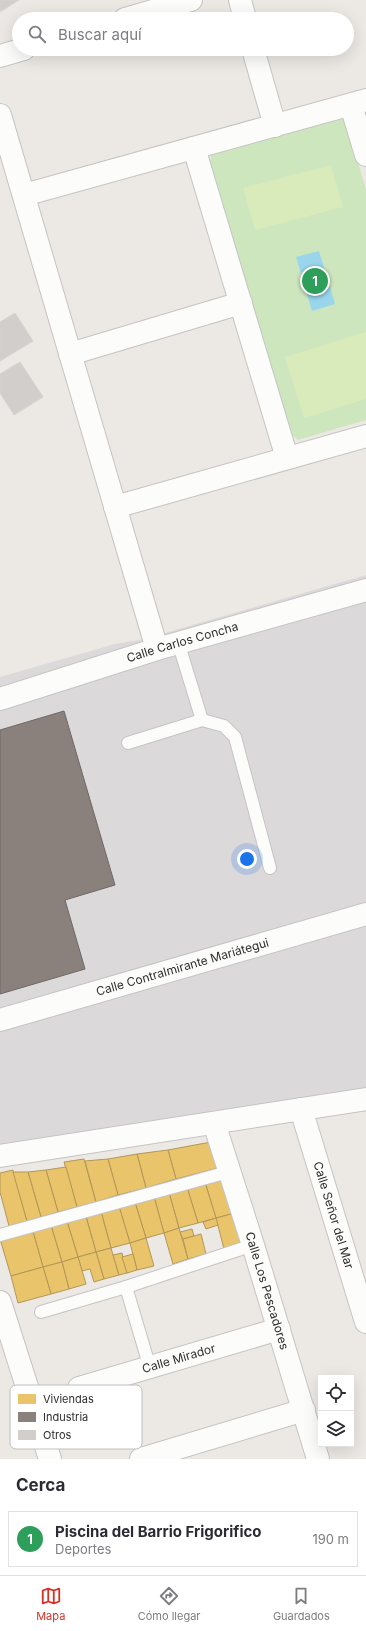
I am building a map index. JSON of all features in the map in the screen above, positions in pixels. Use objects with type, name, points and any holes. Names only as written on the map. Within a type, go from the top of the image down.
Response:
[{"type":"street","points":[[150,12],[190,0]]},
{"type":"street","points":[[240,0],[243,12]]},
{"type":"street","points":[[0,56],[12,52]]},
{"type":"street","points":[[255,56],[275,126]]},
{"type":"street","points":[[24,195],[359,103],[366,155]]},
{"type":"street","points":[[0,114],[157,649]]},
{"type":"street","points":[[194,148],[287,458]]},
{"type":"street","points":[[70,354],[241,303]]},
{"type":"street","points":[[115,507],[287,458],[365,439]]},
{"type":"street","name":"Calle Carlos Concha","points":[[0,699],[178,642],[366,590]]},
{"type":"street","name":"Calle Contralmirante Mariátegui","points":[[0,1020],[366,914]]},
{"type":"street","points":[[0,1156],[366,1099]]},
{"type":"street","name":"Calle Señor del Mar","points":[[301,1109],[364,1309]]},
{"type":"street","name":"Calle Los Pescadores","points":[[214,1123],[318,1459]]},
{"type":"street","points":[[0,1302],[26,1385]]},
{"type":"street","name":"Calle Mirador","points":[[90,1385],[279,1329]]},
{"type":"street","points":[[141,1459],[177,1454],[304,1410]]},
{"type":"street","points":[[47,1449],[50,1459]]},
{"type":"lane","points":[[178,642],[202,720]]},
{"type":"lane","points":[[128,743],[202,720],[224,726],[234,737],[270,868]]},
{"type":"lane","points":[[0,1234],[228,1172]]},
{"type":"lane","points":[[40,1312],[126,1287],[253,1245]]},
{"type":"lane","points":[[126,1287],[150,1368]]},
{"type":"shaded area","points":[[366,575],[366,1111],[0,1167],[0,677],[115,644],[144,639]]},
{"type":"green space","points":[[344,117],[366,189],[366,420],[298,440],[286,429],[210,164],[211,153]]},
{"type":"green space","points":[[331,165],[343,207],[255,230],[243,188]]},
{"type":"green space","points":[[366,332],[366,399],[304,418],[285,357]]},
{"type":"water","points":[[319,251],[335,304],[312,311],[296,257]]},
{"type":"building: Viviendas","points":[[211,1142],[218,1168],[176,1179],[168,1150]]},
{"type":"building: Viviendas","points":[[168,1150],[176,1179],[146,1188],[137,1154]]},
{"type":"building: Viviendas","points":[[137,1154],[146,1188],[118,1195],[108,1159]]},
{"type":"building: Viviendas","points":[[84,1159],[96,1202],[77,1207],[64,1162]]},
{"type":"building: Viviendas","points":[[108,1159],[118,1195],[96,1202],[85,1161]]},
{"type":"building: Viviendas","points":[[66,1167],[77,1207],[58,1212],[46,1170]]},
{"type":"building: Viviendas","points":[[13,1170],[27,1221],[9,1226],[0,1192],[0,1173]]},
{"type":"building: Viviendas","points":[[46,1170],[58,1212],[41,1217],[28,1172]]},
{"type":"building: Viviendas","points":[[13,1172],[28,1172],[41,1217],[27,1221]]},
{"type":"building: Viviendas","points":[[223,1173],[235,1213],[216,1218],[204,1179]]},
{"type":"building: Viviendas","points":[[204,1179],[216,1218],[198,1223],[186,1184]]},
{"type":"building: Viviendas","points":[[186,1184],[198,1223],[179,1228],[168,1189]]},
{"type":"building: Viviendas","points":[[168,1189],[179,1228],[164,1233],[153,1193]]},
{"type":"building: Viviendas","points":[[153,1193],[164,1233],[146,1238],[134,1199]]},
{"type":"building: Viviendas","points":[[134,1199],[146,1238],[130,1243],[118,1203]]},
{"type":"building: Viviendas","points":[[118,1203],[130,1243],[111,1248],[100,1208]]},
{"type":"building: Viviendas","points":[[100,1208],[111,1248],[96,1252],[85,1213]]},
{"type":"building: Viviendas","points":[[85,1213],[96,1252],[78,1257],[66,1218]]},
{"type":"building: Viviendas","points":[[235,1213],[244,1244],[224,1249],[216,1218]]},
{"type":"building: Viviendas","points":[[66,1218],[78,1257],[62,1262],[50,1222]]},
{"type":"building: Viviendas","points":[[216,1218],[218,1225],[206,1229],[203,1222]]},
{"type":"building: Viviendas","points":[[50,1222],[62,1262],[43,1267],[32,1228]]},
{"type":"building: Viviendas","points":[[32,1228],[43,1267],[11,1276],[0,1239]]},
{"type":"building: Viviendas","points":[[179,1228],[188,1259],[173,1264],[164,1233]]},
{"type":"building: Viviendas","points":[[192,1229],[194,1236],[183,1239],[180,1232]]},
{"type":"building: Viviendas","points":[[201,1234],[206,1254],[188,1259],[183,1239]]},
{"type":"building: Viviendas","points":[[146,1238],[154,1266],[137,1270],[130,1243]]},
{"type":"building: Viviendas","points":[[111,1248],[119,1275],[104,1279],[96,1252]]},
{"type":"building: Viviendas","points":[[96,1252],[104,1279],[94,1282],[90,1269],[82,1271],[78,1257]]},
{"type":"building: Viviendas","points":[[122,1253],[127,1273],[119,1275],[113,1255]]},
{"type":"building: Viviendas","points":[[133,1254],[137,1270],[127,1273],[122,1257]]},
{"type":"building: Viviendas","points":[[78,1257],[86,1284],[69,1289],[62,1262]]},
{"type":"building: Viviendas","points":[[62,1262],[69,1289],[51,1294],[43,1267]]},
{"type":"building: Viviendas","points":[[43,1267],[51,1294],[18,1303],[11,1276]]},
{"type":"building: Industria","points":[[64,711],[115,885],[65,900],[85,969],[0,994],[0,730]]},
{"type":"building: Otros","points":[[0,0],[19,0],[0,12]]},
{"type":"building: Otros","points":[[15,313],[33,341],[0,361],[0,322]]},
{"type":"building: Otros","points":[[20,362],[43,397],[14,415],[0,393],[0,374]]},
{"type":"place","name":"Piscina del Barrio Frigorifico","points":[[315,281]]}]
